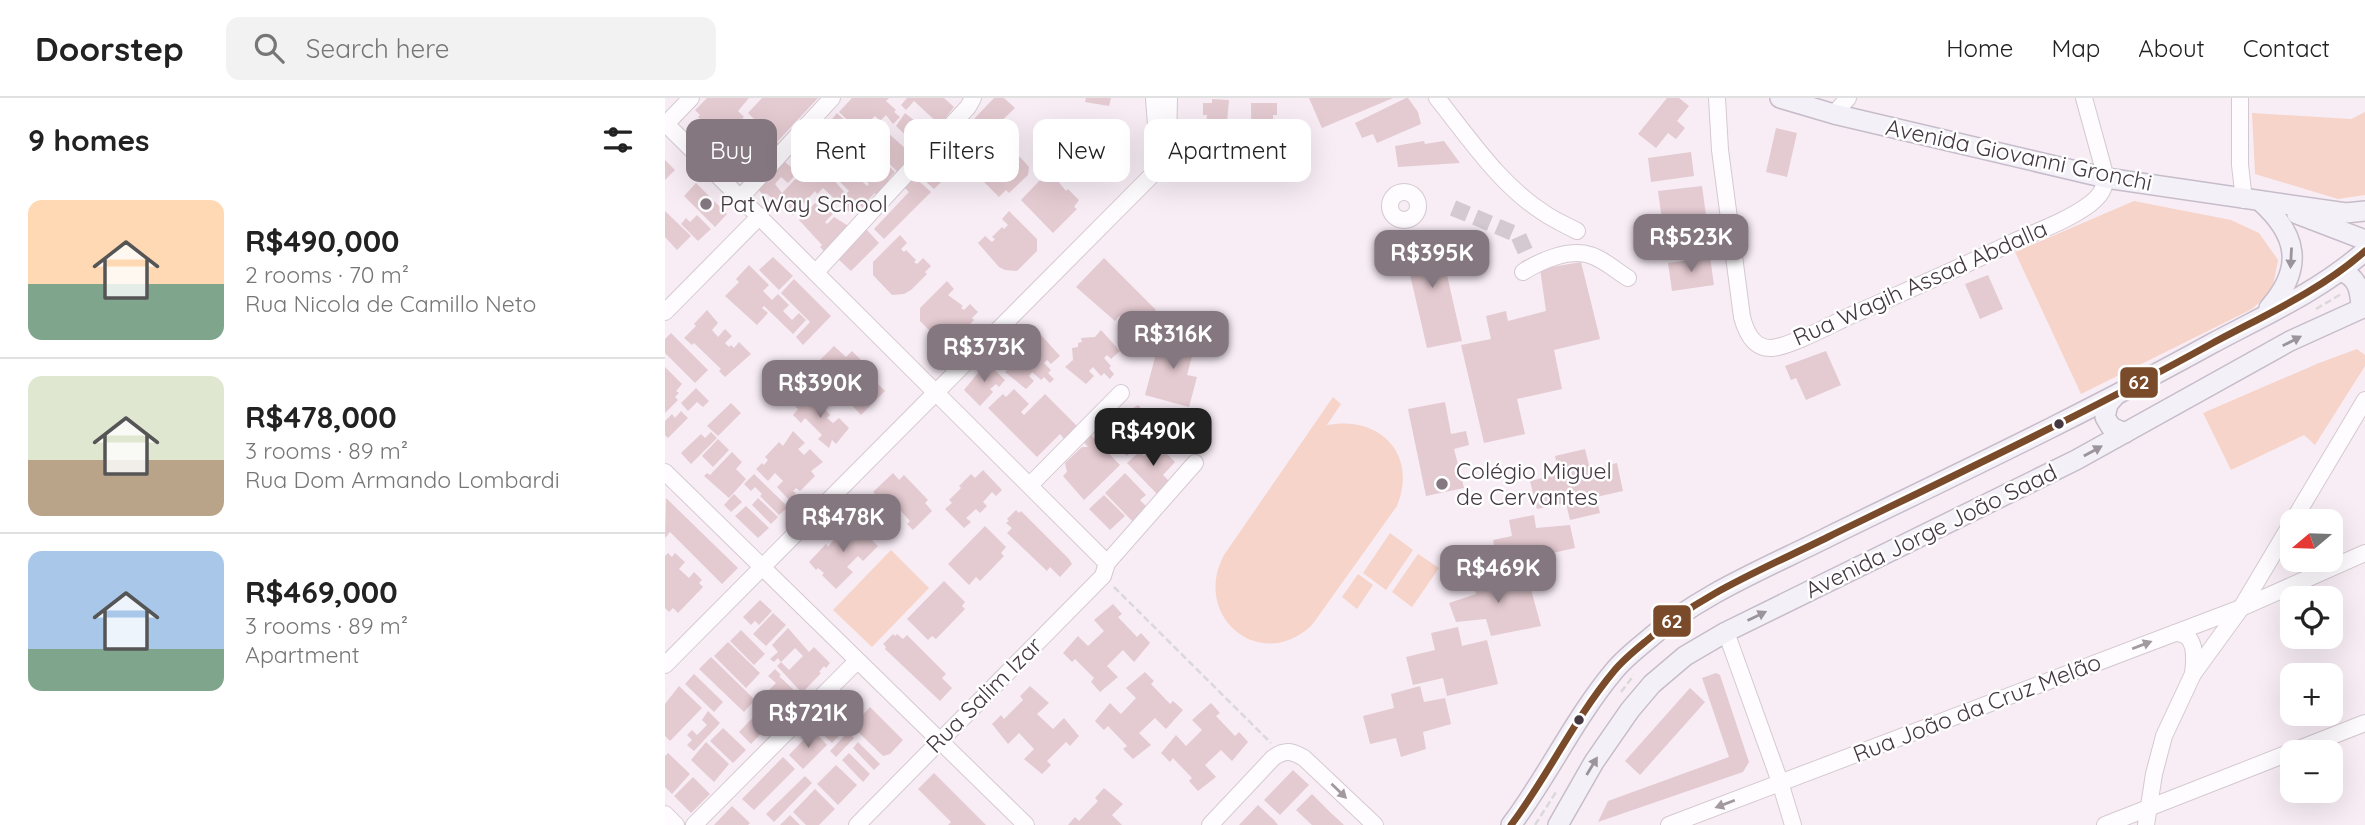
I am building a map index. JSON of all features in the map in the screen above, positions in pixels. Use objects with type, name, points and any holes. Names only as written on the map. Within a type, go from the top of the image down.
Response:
[{"type":"main road","name":"Avenida Giovanni Gronchi","points":[[1780,98],[1834,114],[2106,178],[2346,213],[2365,211]]},
{"type":"main road","name":"Avenida Giovanni Gronchi","points":[[2252,200],[2365,240]]},
{"type":"main road","points":[[2252,200],[2278,217],[2287,232],[2292,254],[2289,276],[2276,300],[2261,317]]},
{"type":"main road","name":"Avenida Jorge João Saad","points":[[1511,825],[1615,669],[1647,640],[1686,611],[1778,562],[2114,397],[2261,317],[2340,271],[2365,251]]},
{"type":"main road","points":[[2340,271],[2355,279],[2363,307]]},
{"type":"main road","name":"Avenida Jorge João Saad","points":[[1558,825],[1594,762],[1644,693],[1685,656],[1726,632],[2076,460],[2290,341],[2363,307]]},
{"type":"main road","points":[[2114,397],[2108,404],[2105,417],[2111,428],[2125,433]]},
{"type":"street","points":[[691,98],[666,123],[1030,485],[1105,569]]},
{"type":"street","points":[[741,197],[832,98]]},
{"type":"street","points":[[816,272],[968,107],[973,98]]},
{"type":"street","points":[[1154,98],[1156,119]]},
{"type":"street","points":[[1169,98],[1169,119]]},
{"type":"street","points":[[1437,98],[1486,160],[1518,192],[1543,212],[1577,231]]},
{"type":"street","name":"Rua Wagih Assad Abdalla","points":[[1717,98],[1720,150],[1742,317],[1745,330],[1759,346],[1771,348],[1804,336],[2070,216],[2103,191],[2106,178]]},
{"type":"street","points":[[1834,114],[1849,98]]},
{"type":"street","points":[[2084,98],[2106,178]]},
{"type":"street","points":[[2240,98],[2240,165],[2252,200]]},
{"type":"street","points":[[665,665],[1145,182]]},
{"type":"street","points":[[665,313],[760,216]]},
{"type":"street","points":[[1523,272],[1540,262],[1579,253],[1591,255],[1628,278]]},
{"type":"street","points":[[1030,485],[1121,393]]},
{"type":"street","points":[[2146,825],[2154,774],[2164,736],[2193,674],[2241,608],[2365,400]]},
{"type":"street","name":"Rua Salim Izar","points":[[857,825],[1105,569],[1195,463]]},
{"type":"street","points":[[665,472],[1026,825]]},
{"type":"street","name":"Rua João da Cruz Melão","points":[[1669,825],[2241,608],[2365,553]]},
{"type":"street","points":[[1726,632],[1793,825]]},
{"type":"street","points":[[2175,633],[2183,633],[2189,638],[2194,649],[2193,674]]},
{"type":"street","points":[[694,825],[857,661]]},
{"type":"street","points":[[2105,825],[2365,723]]},
{"type":"street","points":[[1210,825],[1281,752],[1294,752],[1304,758],[1375,825]]},
{"type":"street","points":[[665,814],[676,825]]},
{"type":"path","points":[[1105,569],[1281,752]]},
{"type":"shaded area","points":[[2365,112],[2365,195],[2338,199],[2255,174],[2252,113],[2351,119]]},
{"type":"shaded area","points":[[2134,201],[2231,220],[2259,233],[2278,260],[2272,291],[2252,309],[2081,394],[2015,252]]},
{"type":"shaded area","points":[[2357,349],[2365,355],[2365,366],[2315,445],[2304,435],[2231,470],[2203,413]]},
{"type":"shaded area","points":[[1333,397],[1341,404],[1327,425],[1346,423],[1363,426],[1390,442],[1398,455],[1402,470],[1402,487],[1397,506],[1312,625],[1292,639],[1272,643],[1253,641],[1237,632],[1224,617],[1217,599],[1216,578],[1224,555]]},
{"type":"shaded area","points":[[1390,533],[1413,550],[1386,590],[1363,573]]},
{"type":"shaded area","points":[[891,550],[929,588],[872,647],[833,610]]},
{"type":"shaded area","points":[[1418,554],[1439,568],[1412,607],[1392,592]]},
{"type":"shaded area","points":[[1358,574],[1373,585],[1357,609],[1342,597]]},
{"type":"building","points":[[707,98],[749,98],[738,111],[744,117],[742,119],[700,119],[695,110]]},
{"type":"building","points":[[762,98],[818,98],[798,119],[791,119],[791,127],[777,142],[777,119],[754,119],[748,113]]},
{"type":"building","points":[[852,98],[889,98],[886,101],[900,117],[893,124],[886,115],[882,119],[875,116],[872,119],[846,119],[839,112]]},
{"type":"building","points":[[907,98],[944,98],[954,107],[945,119],[934,119],[914,101],[906,110],[901,105]]},
{"type":"building","points":[[994,98],[1004,98],[1015,108],[1004,119],[974,119]]},
{"type":"building","points":[[1086,98],[1111,98],[1109,106],[1085,102]]},
{"type":"building","points":[[1309,98],[1393,98],[1322,128]]},
{"type":"building","points":[[1406,98],[1418,112],[1421,124],[1377,143],[1373,134],[1362,138],[1355,123]]},
{"type":"building","points":[[1667,98],[1679,98],[1689,106],[1677,121],[1685,128],[1676,139],[1668,133],[1656,148],[1638,134]]},
{"type":"building","points":[[1212,99],[1229,100],[1227,119],[1207,119],[1207,115],[1203,115],[1203,103],[1212,103]]},
{"type":"building","points":[[1251,103],[1277,103],[1277,115],[1273,115],[1273,119],[1251,119]]},
{"type":"building","points":[[837,113],[843,119],[832,119]]},
{"type":"building","points":[[905,113],[912,119],[904,119],[904,134],[896,126]]},
{"type":"building","points":[[1776,128],[1797,133],[1787,177],[1766,172]]},
{"type":"building","points":[[890,135],[904,147],[904,172],[901,175],[890,164]]},
{"type":"building","points":[[1424,141],[1425,144],[1444,141],[1460,163],[1398,167],[1395,146]]},
{"type":"building","points":[[1691,152],[1694,176],[1651,182],[1648,158]]},
{"type":"building","points":[[1020,157],[1029,167],[1028,175],[1009,193],[1006,190],[999,197],[984,182],[1019,182]]},
{"type":"building","points":[[665,160],[675,170],[665,180]]},
{"type":"building","points":[[785,162],[791,167],[791,180],[788,183],[781,177],[777,182],[777,169]]},
{"type":"building","points":[[763,182],[777,182],[775,184],[782,193],[793,182],[836,182],[846,194],[849,191],[840,182],[863,182],[867,186],[867,182],[892,184],[879,197],[875,193],[868,200],[873,204],[866,211],[858,203],[849,212],[823,188],[817,194],[815,191],[793,215],[777,199],[775,201],[766,193],[764,196],[757,188]]},
{"type":"building","points":[[905,182],[920,182],[931,192],[884,239],[874,229],[909,192],[902,185]]},
{"type":"building","points":[[926,182],[941,182],[934,189]]},
{"type":"building","points":[[1038,182],[1059,182],[1079,200],[1074,207],[1077,209],[1053,233],[1021,200]]},
{"type":"building","points":[[696,183],[727,214],[715,227],[684,196]]},
{"type":"building","points":[[1702,186],[1706,215],[1662,220],[1658,191]]},
{"type":"building","points":[[815,203],[823,211],[827,207],[833,214],[825,222],[827,224],[834,217],[850,227],[826,253],[799,220]]},
{"type":"building","points":[[665,211],[691,236],[677,250],[665,237]]},
{"type":"building","points":[[1009,211],[1037,239],[1037,251],[1017,271],[999,267],[978,243],[985,236],[992,242],[995,239],[992,237],[1008,225],[1002,219]]},
{"type":"building","points":[[697,215],[711,229],[698,241],[681,224],[686,218],[690,222]]},
{"type":"building","points":[[1706,223],[1709,248],[1666,253],[1663,228]]},
{"type":"building","points":[[866,229],[879,243],[851,271],[837,258]]},
{"type":"building","points":[[1437,231],[1462,341],[1427,348],[1402,240]]},
{"type":"building","points":[[900,235],[907,243],[901,249],[904,252],[906,250],[916,260],[914,262],[917,264],[923,258],[931,266],[911,290],[892,295],[873,275],[873,262]]},
{"type":"building","points":[[773,257],[793,276],[779,290],[759,270]]},
{"type":"building","points":[[1710,257],[1714,285],[1672,291],[1668,263]]},
{"type":"building","points":[[1104,258],[1156,310],[1135,332],[1119,316],[1115,321],[1076,287]]},
{"type":"building","points":[[1581,262],[1600,339],[1554,350],[1562,389],[1517,399],[1525,434],[1484,443],[1461,345],[1491,339],[1486,316],[1506,311],[1508,321],[1546,311],[1540,269]]},
{"type":"building","points":[[749,265],[769,285],[763,291],[772,300],[778,294],[789,305],[783,311],[792,320],[799,313],[806,320],[793,334],[764,306],[762,308],[768,313],[757,325],[725,296],[739,282],[736,279]]},
{"type":"building","points":[[1988,275],[2003,309],[1980,319],[1965,284]]},
{"type":"building","points":[[794,279],[831,316],[803,345],[796,337],[810,322],[781,293]]},
{"type":"building","points":[[947,281],[954,289],[948,295],[963,306],[961,308],[964,310],[970,304],[978,312],[958,336],[951,341],[940,341],[920,321],[920,308]]},
{"type":"building","points":[[707,310],[718,323],[712,330],[718,337],[725,329],[732,336],[725,343],[729,347],[731,345],[734,348],[739,342],[751,354],[725,377],[719,371],[721,369],[694,343],[692,345],[684,338]]},
{"type":"building","points":[[1101,330],[1120,351],[1111,359],[1107,355],[1104,358],[1114,374],[1110,379],[1104,373],[1101,376],[1093,367],[1089,371],[1094,376],[1086,384],[1065,367],[1073,360],[1072,348],[1078,347],[1078,343],[1082,342],[1081,338],[1095,337]]},
{"type":"building","points":[[1162,331],[1196,341],[1187,375],[1197,377],[1189,407],[1145,395]]},
{"type":"building","points":[[671,333],[708,370],[695,383],[665,353],[665,339]]},
{"type":"building","points":[[1041,335],[1060,356],[1051,364],[1047,360],[1044,363],[1051,370],[1048,373],[1054,379],[1050,383],[1044,377],[1041,380],[1032,372],[1029,376],[1034,381],[1026,389],[1005,372],[1012,365],[1012,352],[1018,352],[1018,347],[1022,347],[1021,342],[1035,342]]},
{"type":"building","points":[[834,346],[846,357],[852,351],[875,374],[871,377],[885,391],[861,415],[848,401],[857,392],[849,385],[845,388],[841,384],[838,387],[817,363]]},
{"type":"building","points":[[1826,351],[1841,385],[1806,400],[1796,378],[1791,380],[1785,366]]},
{"type":"building","points":[[987,362],[1005,380],[999,387],[996,384],[990,389],[993,392],[980,406],[964,390]]},
{"type":"building","points":[[665,367],[682,384],[676,391],[679,393],[675,397],[678,400],[665,413]]},
{"type":"building","points":[[696,388],[709,401],[703,407],[697,402],[688,411],[681,403]]},
{"type":"building","points":[[1014,389],[1029,404],[1021,412],[1024,415],[1045,394],[1078,427],[1065,440],[1060,434],[1037,457],[988,408],[1003,394],[1006,397]]},
{"type":"building","points":[[812,391],[823,402],[818,408],[822,412],[825,409],[830,415],[827,418],[833,423],[839,418],[849,428],[836,444],[832,440],[829,448],[818,439],[822,435],[805,418],[801,423],[793,415],[798,409],[795,406]]},
{"type":"building","points":[[1445,402],[1451,434],[1466,431],[1469,445],[1454,449],[1464,488],[1426,496],[1408,409]]},
{"type":"building","points":[[731,403],[741,413],[718,436],[707,426]]},
{"type":"building","points":[[1138,405],[1152,419],[1132,442],[1114,423],[1124,413],[1134,423],[1125,413]]},
{"type":"building","points":[[681,411],[688,418],[668,438],[665,435],[665,421],[672,414],[675,418]]},
{"type":"building","points":[[793,431],[805,443],[798,449],[804,455],[810,449],[823,462],[811,471],[815,476],[800,491],[796,488],[793,491],[796,493],[789,500],[777,487],[783,481],[775,473],[768,481],[756,469],[762,463],[764,465],[768,460],[765,457],[779,442],[783,446]]},
{"type":"building","points":[[1116,431],[1135,447],[1127,456],[1108,440]]},
{"type":"building","points":[[711,432],[717,438],[691,464],[681,453],[701,434],[705,438]]},
{"type":"building","points":[[1089,433],[1120,465],[1084,500],[1063,476],[1067,472],[1065,463],[1082,447],[1088,447],[1082,440]]},
{"type":"building","points":[[718,439],[729,450],[713,467],[702,456]]},
{"type":"building","points":[[1156,443],[1175,462],[1163,475],[1171,483],[1159,496],[1127,463],[1140,451],[1144,456]]},
{"type":"building","points":[[1585,449],[1590,469],[1617,463],[1623,491],[1596,497],[1600,513],[1570,520],[1566,503],[1537,509],[1530,481],[1559,474],[1555,456]]},
{"type":"building","points":[[732,452],[742,462],[736,469],[746,479],[729,498],[704,476],[707,473],[710,475]]},
{"type":"building","points":[[983,470],[1002,490],[996,496],[992,492],[983,502],[987,506],[980,513],[976,509],[966,518],[971,522],[964,528],[945,509],[952,503],[949,500],[961,488],[959,486],[971,474],[975,478]]},
{"type":"building","points":[[893,473],[899,480],[904,475],[928,500],[925,503],[932,511],[913,530],[907,524],[910,521],[900,510],[897,514],[890,508],[893,504],[884,495],[880,499],[873,492]]},
{"type":"building","points":[[1125,473],[1146,495],[1140,500],[1147,507],[1133,522],[1105,493]]},
{"type":"building","points":[[754,474],[788,507],[779,515],[755,487],[751,491],[744,484]]},
{"type":"building","points":[[734,494],[742,502],[731,512],[724,505]]},
{"type":"building","points":[[863,494],[881,512],[870,523],[852,506]]},
{"type":"building","points":[[1104,495],[1125,516],[1110,530],[1089,509]]},
{"type":"building","points":[[666,498],[738,568],[722,584],[670,532],[665,538]]},
{"type":"building","points":[[758,498],[778,517],[771,524],[752,505]]},
{"type":"building","points":[[746,506],[769,528],[758,538],[735,516]]},
{"type":"building","points":[[1016,510],[1019,513],[1021,511],[1069,559],[1072,564],[1060,577],[1050,567],[1047,571],[1007,533],[1012,528],[1006,523],[1009,521],[1007,519]]},
{"type":"building","points":[[885,511],[894,520],[879,534],[871,526]]},
{"type":"building","points":[[1534,515],[1536,528],[1570,525],[1575,548],[1544,555],[1548,574],[1533,577],[1529,557],[1498,565],[1493,540],[1512,536],[1509,520]]},
{"type":"building","points":[[850,519],[878,546],[863,561],[858,556],[847,567],[853,572],[836,589],[822,575],[824,573],[818,568],[816,570],[809,562],[826,544],[828,547]]},
{"type":"building","points":[[985,526],[1006,547],[1001,553],[1004,556],[980,581],[976,577],[969,585],[948,564]]},
{"type":"building","points":[[668,553],[672,557],[675,553],[685,562],[679,569],[689,578],[694,572],[702,580],[699,583],[703,587],[678,613],[673,608],[669,612],[665,608],[665,556]]},
{"type":"building","points":[[1499,569],[1503,589],[1529,582],[1541,626],[1491,636],[1486,619],[1456,622],[1449,603],[1476,594],[1472,577]]},
{"type":"building","points":[[944,581],[965,602],[962,606],[965,609],[936,639],[932,636],[928,640],[907,619]]},
{"type":"building","points":[[760,600],[772,611],[759,625],[755,621],[751,625],[743,617]]},
{"type":"building","points":[[1113,604],[1122,614],[1118,617],[1137,637],[1141,633],[1150,643],[1134,662],[1123,650],[1107,666],[1118,677],[1100,692],[1091,682],[1094,678],[1075,659],[1072,662],[1063,653],[1078,636],[1088,646],[1104,631],[1094,620]]},
{"type":"building","points":[[773,613],[786,625],[766,646],[753,634]]},
{"type":"building","points":[[1458,627],[1462,646],[1487,640],[1498,684],[1447,696],[1443,678],[1413,685],[1406,657],[1435,650],[1431,633]]},
{"type":"building","points":[[788,628],[809,652],[814,647],[830,663],[826,668],[824,666],[802,693],[777,666],[781,662],[778,658],[774,662],[770,659],[778,652],[772,645]],"holes":[[[795,648],[803,656],[789,670],[781,662]]]},
{"type":"building","points":[[741,630],[765,654],[754,665],[730,641]]},
{"type":"building","points":[[893,634],[903,639],[907,635],[946,674],[942,678],[952,688],[940,701],[885,649],[883,644]]},
{"type":"building","points":[[728,642],[760,673],[746,688],[714,656]]},
{"type":"building","points":[[711,657],[755,700],[744,712],[699,669]]},
{"type":"building","points":[[775,669],[799,695],[778,716],[760,699],[776,683],[768,676]]},
{"type":"building","points":[[1145,672],[1154,681],[1151,684],[1170,704],[1173,701],[1183,710],[1166,729],[1155,718],[1139,733],[1151,745],[1133,759],[1123,749],[1127,746],[1108,726],[1104,730],[1095,721],[1110,703],[1121,714],[1136,698],[1126,688]]},
{"type":"building","points":[[1716,673],[1720,675],[1749,762],[1743,772],[1598,822],[1608,801],[1729,757],[1702,678]]},
{"type":"building","points":[[694,674],[723,702],[714,712],[685,684]]},
{"type":"building","points":[[679,686],[702,708],[670,741],[665,736],[665,704]]},
{"type":"building","points":[[1030,686],[1049,703],[1037,714],[1053,729],[1064,718],[1079,736],[1070,746],[1066,742],[1047,761],[1051,765],[1042,774],[1024,759],[1034,749],[1019,733],[1008,744],[992,724],[1001,715],[1004,719],[1023,700],[1020,696]]},
{"type":"building","points":[[1420,686],[1424,702],[1445,698],[1451,724],[1423,732],[1426,749],[1401,757],[1396,738],[1370,744],[1363,716],[1394,708],[1391,694]]},
{"type":"building","points":[[1690,688],[1705,702],[1640,775],[1625,761]]},
{"type":"building","points":[[1211,703],[1220,713],[1216,716],[1235,736],[1239,732],[1248,742],[1232,761],[1221,750],[1205,765],[1216,777],[1198,791],[1189,781],[1192,778],[1173,758],[1170,762],[1161,753],[1176,735],[1186,746],[1202,730],[1192,720]]},
{"type":"building","points":[[870,707],[903,740],[890,754],[883,756],[854,728]]},
{"type":"building","points":[[762,708],[774,720],[751,744],[739,732]]},
{"type":"building","points":[[708,711],[720,723],[694,751],[687,745],[692,740],[687,735],[692,730],[697,735],[707,725],[702,720]]},
{"type":"building","points":[[828,714],[844,730],[832,743],[815,727]]},
{"type":"building","points":[[723,728],[746,750],[733,763],[710,741]]},
{"type":"building","points":[[813,730],[827,745],[803,769],[789,755]]},
{"type":"building","points":[[848,732],[854,738],[836,757],[830,751]]},
{"type":"building","points":[[706,742],[729,764],[714,782],[691,760]]},
{"type":"building","points":[[858,742],[880,764],[874,770],[853,748]]},
{"type":"building","points":[[668,753],[690,774],[672,794],[665,787],[665,756]]},
{"type":"building","points":[[849,753],[870,774],[863,782],[842,760]]},
{"type":"building","points":[[783,757],[795,769],[754,810],[742,799]]},
{"type":"building","points":[[836,765],[857,785],[838,805],[817,784]]},
{"type":"building","points":[[1293,770],[1309,785],[1280,815],[1264,800]]},
{"type":"building","points":[[934,773],[986,825],[948,825],[951,822],[918,789]]},
{"type":"building","points":[[805,776],[812,783],[774,822],[766,814]]},
{"type":"building","points":[[693,777],[710,794],[691,813],[674,796]]},
{"type":"building","points":[[1104,788],[1123,804],[1112,815],[1122,825],[1068,825],[1075,817],[1079,821],[1098,801],[1095,798]]},
{"type":"building","points":[[815,789],[835,809],[819,825],[806,825],[793,812]]},
{"type":"building","points":[[1312,794],[1344,825],[1312,825],[1296,810]]},
{"type":"building","points":[[1258,805],[1274,820],[1278,825],[1239,825]]},
{"type":"building","points":[[732,806],[750,823],[714,825]]},
{"type":"building","points":[[790,815],[800,825],[780,825]]},
{"type":"tunnel","points":[[1453,208],[1518,235],[1532,266]]},
{"type":"transit line","name":"62","points":[[1511,825],[1586,708],[1614,671],[1625,659],[1687,610],[1757,571],[2021,443],[2164,370],[2310,291],[2365,251]]},
{"type":"place","name":"Pat Way School","points":[[706,204]]},
{"type":"place","name":"Colégio Miguel de Cervantes","points":[[1442,484]]}]
